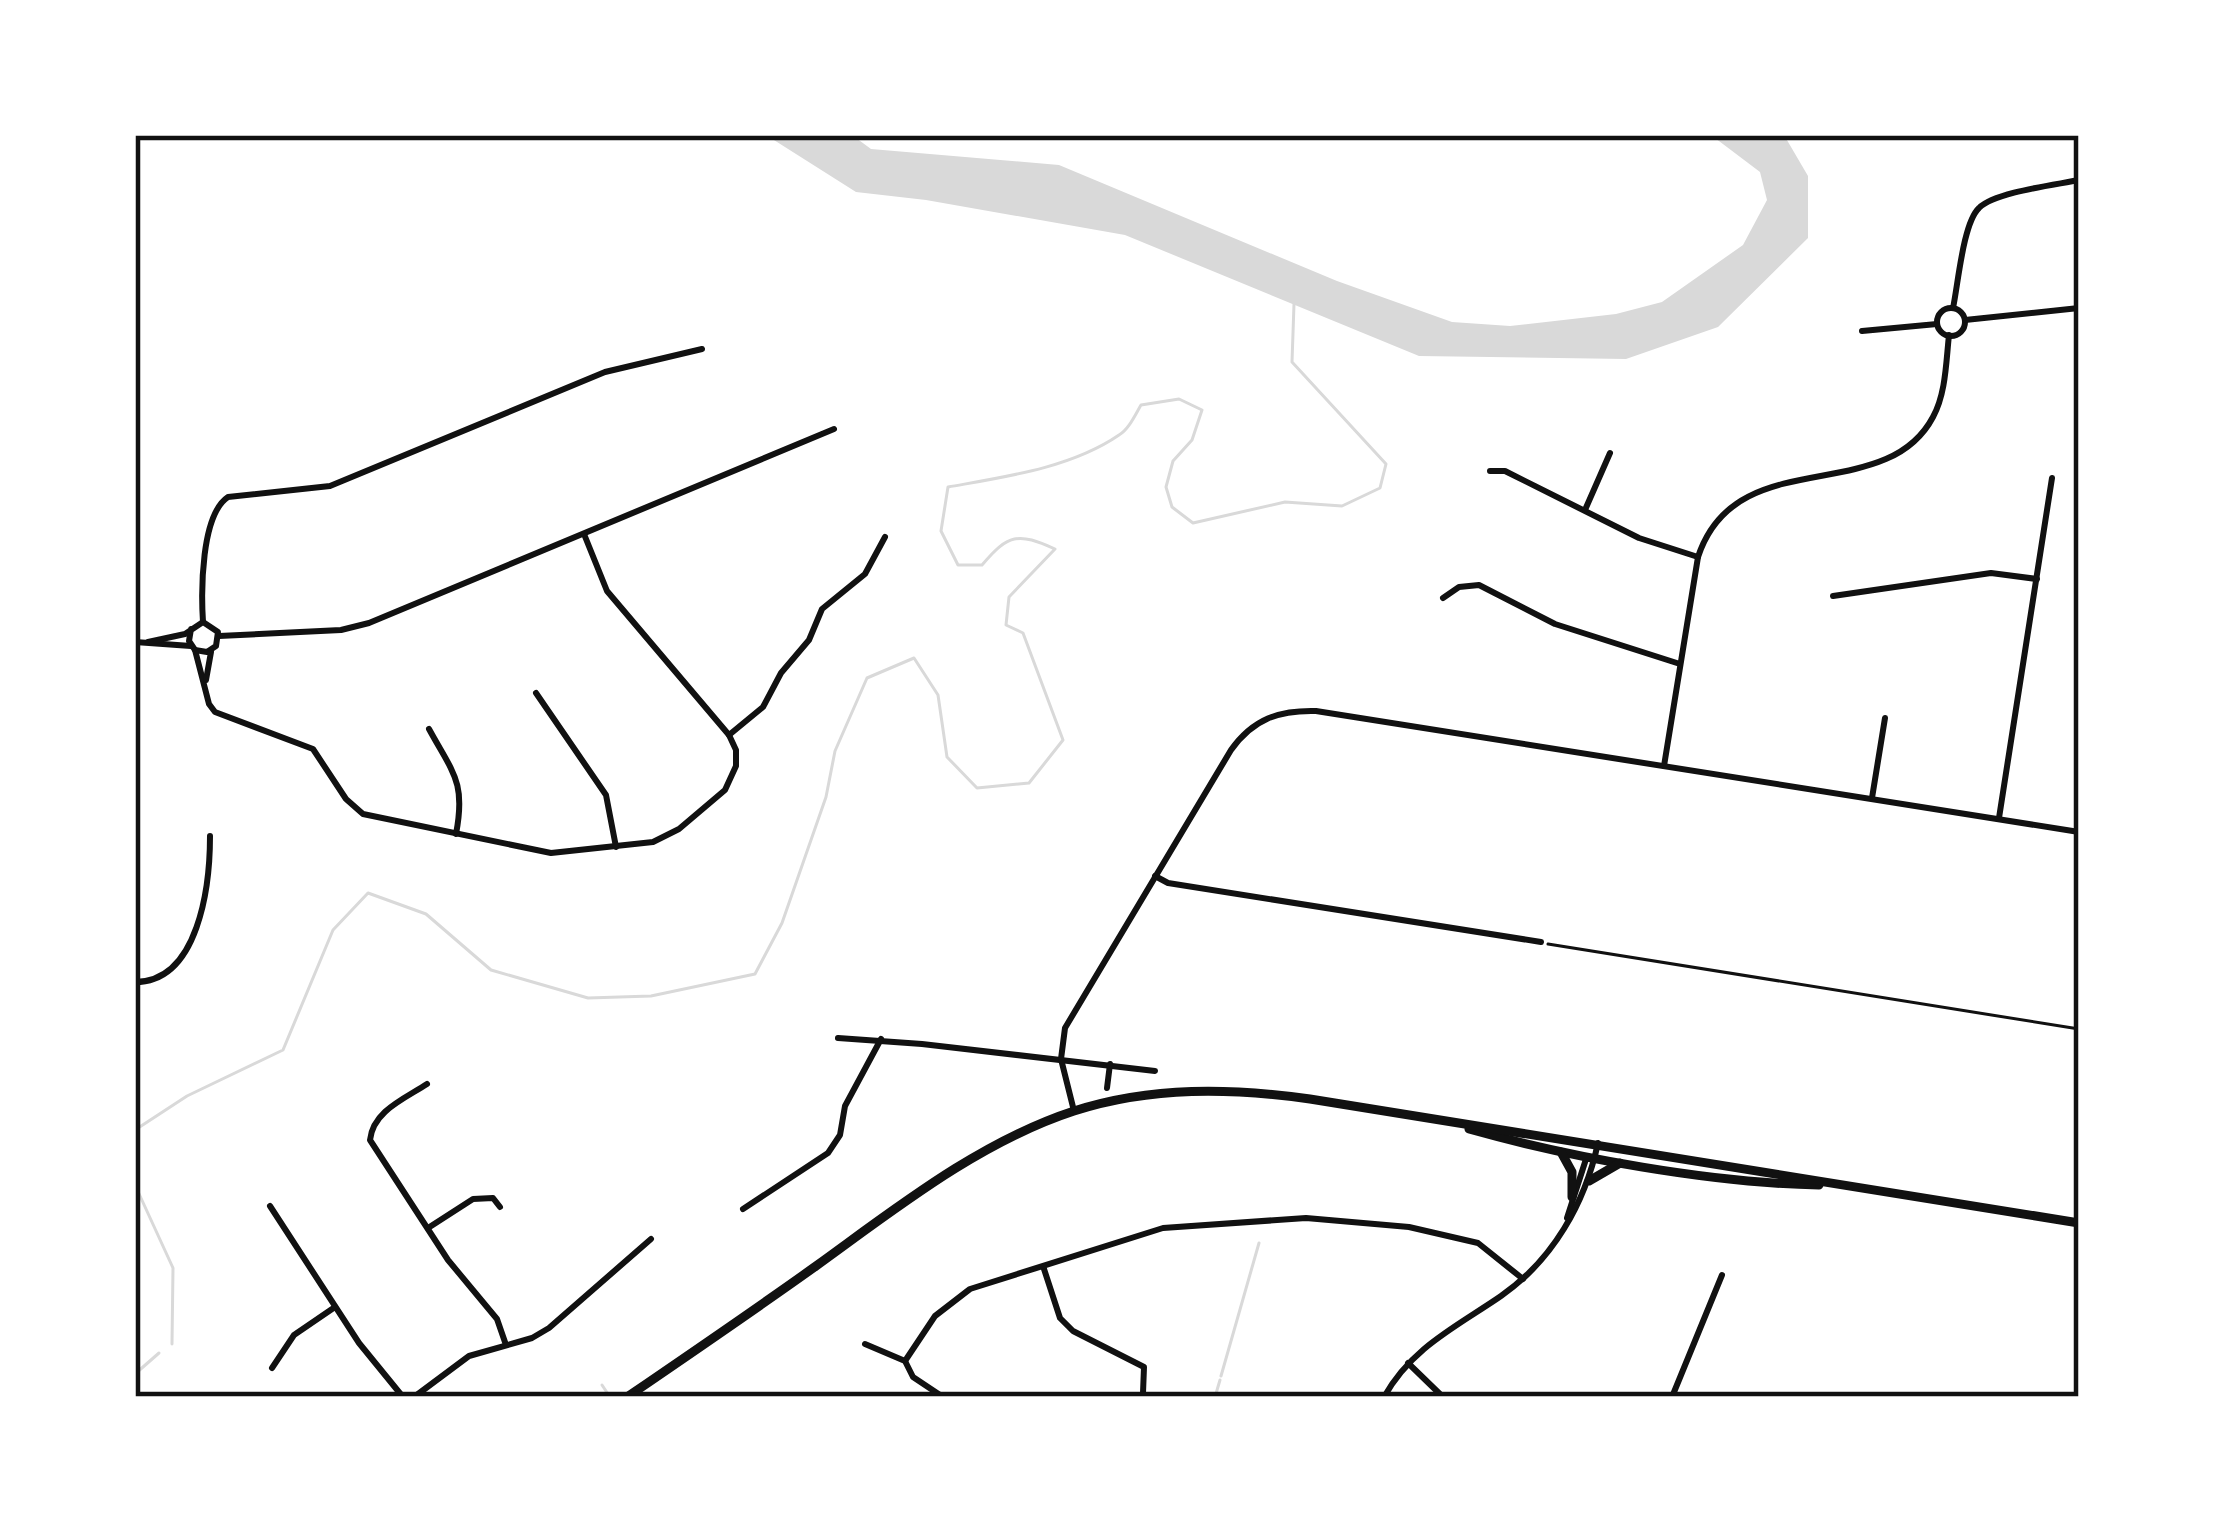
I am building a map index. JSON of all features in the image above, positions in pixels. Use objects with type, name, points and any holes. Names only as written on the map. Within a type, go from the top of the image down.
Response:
[{"type":"main road","points":[[627,1397],[896,1209],[1011,1137],[1074,1111],[1169,1092],[1252,1091],[2079,1223]]},
{"type":"main road","points":[[1436,1119],[1560,1151],[1733,1178],[1836,1185]]},
{"type":"main road","points":[[1560,1151],[1572,1172],[1572,1197]]},
{"type":"main road","points":[[1588,1180],[1624,1161]]},
{"type":"street","points":[[1953,308],[1970,224],[1978,208],[2079,179]]},
{"type":"street","points":[[1953,308],[1965,320]]},
{"type":"street","points":[[1938,324],[1940,314],[1953,308]]},
{"type":"street","points":[[1965,320],[2079,308]]},
{"type":"street","points":[[1949,335],[1960,332],[1965,320]]},
{"type":"street","points":[[1862,331],[1938,324]]},
{"type":"street","points":[[1938,324],[1949,335]]},
{"type":"street","points":[[1664,766],[1698,557],[1713,525],[1751,493],[1874,462],[1919,437],[1939,404],[1949,335]]},
{"type":"street","points":[[203,622],[202,585],[213,513],[227,497],[329,486],[605,372],[702,350]]},
{"type":"street","points":[[219,636],[341,630],[369,623],[834,429]]},
{"type":"street","points":[[1585,510],[1610,453]]},
{"type":"street","points":[[1490,471],[1505,471],[1640,538],[1698,557]]},
{"type":"street","points":[[1999,819],[2052,478]]},
{"type":"street","points":[[190,629],[209,704],[224,718],[314,749],[346,799],[363,814],[551,853],[666,837],[725,790],[736,766],[736,750],[729,735],[607,591],[584,534]]},
{"type":"street","points":[[729,735],[763,707],[781,673],[809,640],[822,609],[866,574],[885,536]]},
{"type":"street","points":[[1833,596],[1991,573],[2038,579]]},
{"type":"street","points":[[1443,598],[1459,587],[1479,585],[1555,624],[1680,664]]},
{"type":"street","points":[[148,642],[203,622],[212,624],[219,636]]},
{"type":"street","points":[[206,683],[219,636]]},
{"type":"street","points":[[135,642],[212,650]]},
{"type":"street","points":[[536,693],[606,795],[616,847]]},
{"type":"street","points":[[1074,1111],[1061,1059],[1065,1028],[1243,734],[1275,714],[1316,711],[2079,832]]},
{"type":"street","points":[[1871,799],[1885,718]]},
{"type":"street","points":[[429,729],[460,784],[456,834]]},
{"type":"street","points":[[135,982],[156,980],[183,954],[200,914],[210,836]]},
{"type":"street","points":[[1155,876],[1168,883],[1541,942]]},
{"type":"street","points":[[838,1038],[1155,1071]]},
{"type":"street","points":[[743,1209],[828,1153],[840,1135],[845,1106],[880,1039]]},
{"type":"street","points":[[1107,1088],[1110,1064]]},
{"type":"street","points":[[427,1084],[380,1115],[370,1132],[374,1149],[448,1260],[497,1319],[506,1345]]},
{"type":"street","points":[[1384,1397],[1408,1363],[1444,1330],[1523,1279],[1551,1248],[1582,1201],[1595,1143]]},
{"type":"street","points":[[1567,1221],[1572,1197],[1592,1156]]},
{"type":"street","points":[[428,1228],[473,1199],[485,1196],[500,1207]]},
{"type":"street","points":[[270,1206],[335,1307],[403,1397]]},
{"type":"street","points":[[943,1397],[913,1378],[906,1354],[935,1316],[970,1289],[1163,1228],[1337,1218],[1461,1237],[1492,1252],[1523,1279]]},
{"type":"street","points":[[414,1397],[452,1365],[549,1328],[651,1239]]},
{"type":"street","points":[[1044,1269],[1060,1318],[1073,1331],[1144,1367],[1143,1393]]},
{"type":"street","points":[[1672,1397],[1722,1274]]},
{"type":"street","points":[[272,1368],[294,1335],[335,1307]]},
{"type":"street","points":[[866,1344],[905,1361]]},
{"type":"street","points":[[1408,1363],[1443,1397]]},
{"type":"path","points":[[1541,942],[2079,1029]]},
{"type":"shaded area","points":[[766,135],[852,135],[871,149],[1059,165],[1337,281],[1452,322],[1510,326],[1616,314],[1662,302],[1743,245],[1767,200],[1760,172],[1711,135],[1784,135],[1808,176],[1808,238],[1718,327],[1626,359],[1419,356],[1125,235],[856,192]]},
{"type":"waterway","points":[[135,1130],[187,1096],[283,1050],[333,930],[368,893],[426,914],[491,970],[588,998],[651,996],[755,974],[782,923],[826,797],[835,751],[867,678],[914,658],[938,695],[947,757],[977,788],[1029,783],[1063,740],[1023,633],[1006,625],[1009,597],[1055,549],[1014,539],[982,565],[958,565],[941,531],[948,487],[1080,456],[1123,432],[1141,405],[1179,399],[1202,410],[1192,440],[1173,461],[1166,487],[1172,507],[1193,523],[1285,502],[1342,506],[1380,488],[1386,464],[1292,362],[1294,304]]},
{"type":"waterway","points":[[135,1185],[173,1268],[172,1344]]},
{"type":"waterway","points":[[1221,1376],[1259,1243]]},
{"type":"waterway","points":[[135,1374],[159,1353]]},
{"type":"waterway","points":[[1215,1397],[1220,1380]]},
{"type":"waterway","points":[[602,1385],[610,1397]]}]
